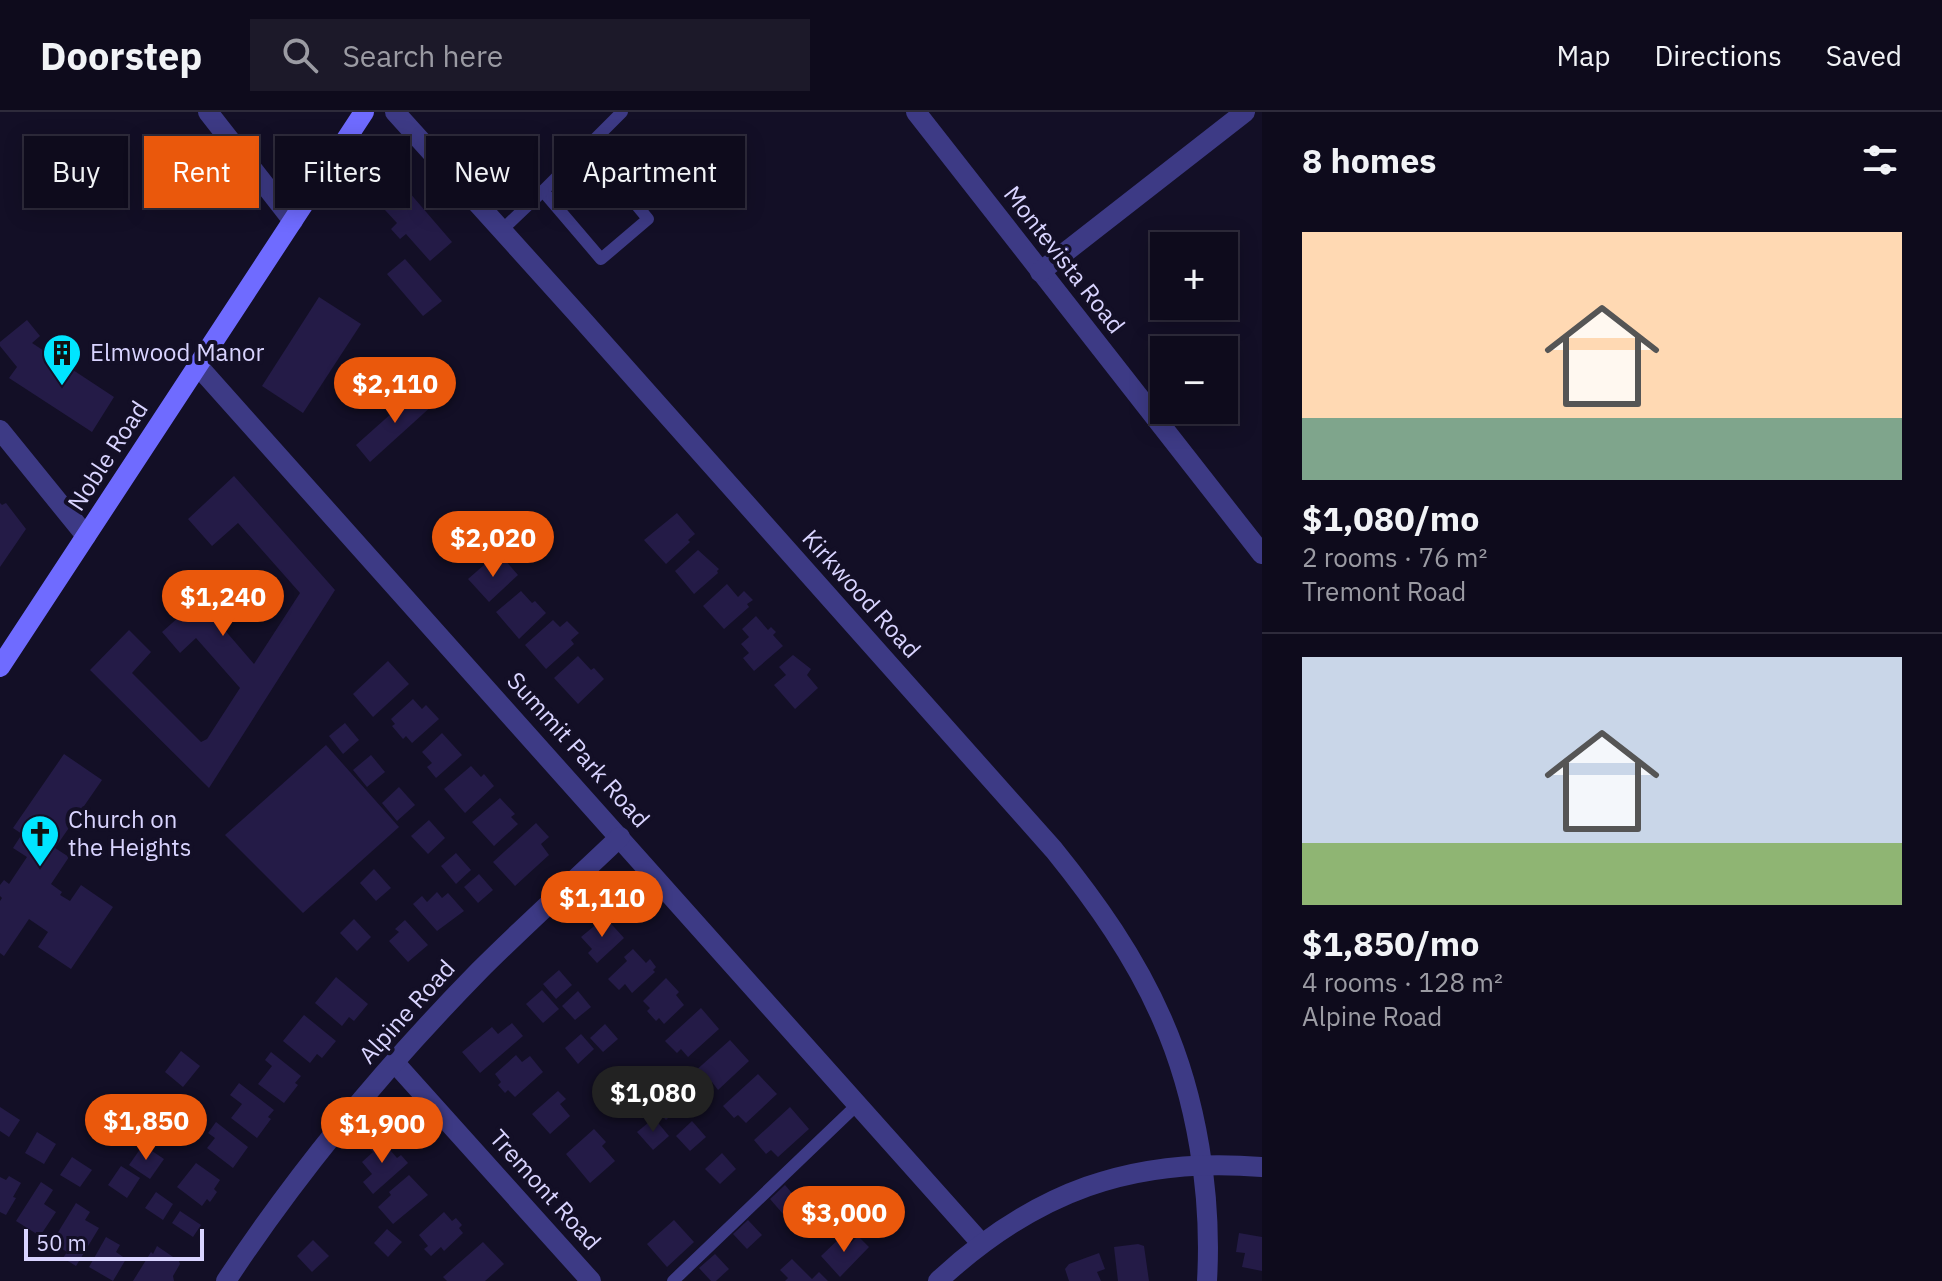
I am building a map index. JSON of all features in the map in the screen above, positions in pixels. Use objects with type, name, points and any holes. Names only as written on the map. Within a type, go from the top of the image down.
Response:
[{"type":"main road","name":"Noble Road","points":[[0,667],[364,112]]},
{"type":"street","points":[[208,112],[293,221]]},
{"type":"street","name":"Kirkwood Road","points":[[395,112],[1054,850],[1093,899],[1139,973],[1162,1019],[1187,1091],[1207,1224],[1207,1281]]},
{"type":"street","name":"Montevista Road","points":[[916,112],[1262,554]]},
{"type":"street","points":[[1040,272],[1245,112]]},
{"type":"street","name":"Summit Park Road","points":[[198,366],[981,1243]]},
{"type":"street","points":[[0,430],[86,536]]},
{"type":"street","name":"Alpine Road","points":[[226,1281],[333,1136],[395,1063],[482,968],[620,837]]},
{"type":"street","name":"Tremont Road","points":[[395,1063],[591,1281]]},
{"type":"street","points":[[938,1281],[981,1243],[1043,1204],[1071,1192],[1134,1172],[1200,1164],[1262,1167]]},
{"type":"lane","points":[[597,136],[622,112]]},
{"type":"lane","points":[[502,230],[554,180]]},
{"type":"lane","points":[[543,191],[554,204]]},
{"type":"lane","points":[[558,208],[601,259],[648,219],[639,208]]},
{"type":"lane","points":[[673,1281],[858,1104]]},
{"type":"building","points":[[410,193],[452,242],[430,261],[406,234],[400,239],[391,229],[397,223],[383,208],[410,208]]},
{"type":"building","points":[[405,259],[442,301],[423,316],[387,274]]},
{"type":"building","points":[[319,297],[361,324],[303,413],[262,386]]},
{"type":"building","name":"Elmwood Manor","points":[[27,320],[40,336],[32,343],[114,397],[92,432],[9,378],[17,367],[0,342]]},
{"type":"building","points":[[420,388],[434,404],[370,462],[356,445]]},
{"type":"building","points":[[234,476],[335,590],[209,788],[90,670],[129,630],[151,652],[132,673],[201,742],[207,739],[240,688],[196,638],[180,653],[162,632],[209,590],[234,619],[223,628],[254,664],[300,593],[238,523],[212,546],[188,519]]},
{"type":"building","points":[[0,503],[6,503],[26,529],[0,567]]},
{"type":"building","points":[[677,513],[695,534],[666,564],[644,540]]},
{"type":"building","points":[[698,550],[719,569],[694,594],[675,571]]},
{"type":"building","points":[[492,558],[499,566],[505,560],[518,575],[489,602],[468,579]]},
{"type":"building","points":[[727,584],[738,597],[744,591],[753,600],[724,629],[703,606]]},
{"type":"building","points":[[521,591],[546,613],[519,639],[496,612]]},
{"type":"building","points":[[756,616],[768,630],[771,627],[776,632],[773,635],[783,646],[754,671],[743,658],[749,653],[741,644],[749,637],[742,629]]},
{"type":"building","points":[[553,620],[560,627],[567,621],[579,633],[571,640],[574,644],[546,669],[525,645]]},
{"type":"building","points":[[793,655],[811,669],[807,675],[818,688],[795,709],[774,685],[786,675],[779,667]]},
{"type":"building","points":[[578,656],[604,679],[578,704],[554,678]]},
{"type":"building","points":[[388,661],[409,684],[373,717],[353,694]]},
{"type":"building","points":[[413,699],[422,709],[426,705],[439,719],[412,743],[406,736],[403,739],[392,726],[395,724],[391,719]]},
{"type":"building","points":[[345,723],[359,740],[343,754],[329,736]]},
{"type":"building","points":[[442,733],[462,755],[436,778],[427,767],[432,763],[422,752]]},
{"type":"building","points":[[326,745],[399,827],[303,913],[225,835]]},
{"type":"building","name":"Church on the Heights","points":[[64,754],[102,780],[55,848],[69,857],[51,884],[70,901],[81,885],[113,907],[71,969],[38,947],[48,932],[29,919],[4,956],[0,953],[0,885],[4,880],[9,884],[27,857],[13,848],[22,834],[13,828]]},
{"type":"building","points":[[371,755],[385,772],[367,787],[353,770]]},
{"type":"building","points":[[471,766],[481,777],[484,774],[494,786],[465,813],[444,789]]},
{"type":"building","points":[[399,787],[415,805],[397,821],[382,803]]},
{"type":"building","points":[[500,798],[515,814],[511,817],[518,824],[494,846],[472,822]]},
{"type":"building","points":[[429,820],[445,838],[428,854],[411,836]]},
{"type":"building","points":[[536,823],[549,837],[541,844],[549,855],[515,886],[493,862]]},
{"type":"building","points":[[456,853],[471,870],[456,884],[441,866]]},
{"type":"building","points":[[374,869],[391,888],[376,901],[360,883]]},
{"type":"building","points":[[479,874],[493,890],[478,903],[464,887]]},
{"type":"building","points":[[437,892],[442,898],[448,893],[464,911],[437,931],[413,904],[422,896],[427,902]]},
{"type":"building","points":[[605,917],[624,938],[597,963],[588,953],[592,949],[581,937]]},
{"type":"building","points":[[354,919],[371,937],[357,951],[340,933]]},
{"type":"building","points":[[405,920],[428,945],[408,962],[389,941],[399,932],[395,929]]},
{"type":"building","points":[[633,949],[646,963],[650,959],[656,967],[655,972],[632,993],[625,984],[619,990],[608,979],[627,961],[624,957]]},
{"type":"building","points":[[559,970],[572,985],[556,999],[543,984]]},
{"type":"building","points":[[336,977],[368,1004],[354,1021],[349,1017],[342,1026],[315,1003]]},
{"type":"building","points":[[666,978],[679,992],[676,995],[684,1005],[664,1024],[659,1018],[656,1021],[643,1001]]},
{"type":"building","points":[[542,990],[559,1009],[543,1023],[526,1004]]},
{"type":"building","points":[[578,991],[591,1007],[575,1020],[562,1006]]},
{"type":"building","points":[[701,1008],[719,1029],[688,1057],[681,1049],[677,1053],[665,1041]]},
{"type":"building","points":[[304,1015],[336,1041],[322,1058],[317,1054],[310,1063],[283,1041]]},
{"type":"building","points":[[512,1023],[523,1036],[480,1073],[462,1052],[492,1027],[498,1034]]},
{"type":"building","points":[[605,1024],[618,1039],[603,1052],[590,1038]]},
{"type":"building","points":[[581,1034],[594,1049],[578,1064],[565,1048]]},
{"type":"building","points":[[730,1040],[749,1061],[718,1090],[712,1082],[706,1087],[693,1073]]},
{"type":"building","points":[[181,1051],[200,1066],[183,1087],[165,1072]]},
{"type":"building","points":[[271,1052],[301,1076],[284,1103],[258,1084],[272,1066],[265,1060]]},
{"type":"building","points":[[516,1055],[522,1062],[530,1056],[543,1072],[515,1097],[508,1090],[505,1093],[498,1085],[501,1082],[495,1074]]},
{"type":"building","points":[[614,1073],[629,1090],[612,1105],[597,1088]]},
{"type":"building","points":[[758,1074],[777,1094],[746,1123],[738,1115],[734,1118],[723,1106]]},
{"type":"building","points":[[239,1083],[274,1110],[257,1138],[231,1118],[242,1104],[230,1095]]},
{"type":"building","points":[[667,1088],[682,1105],[666,1120],[651,1104]]},
{"type":"building","points":[[558,1091],[566,1099],[560,1104],[570,1116],[550,1134],[532,1114]]},
{"type":"building","points":[[0,1107],[20,1120],[9,1137],[0,1131]]},
{"type":"building","points":[[790,1107],[809,1129],[778,1157],[771,1150],[766,1154],[754,1140]]},
{"type":"building","points":[[172,1109],[187,1119],[175,1136],[160,1125]]},
{"type":"building","points":[[654,1118],[669,1136],[653,1150],[637,1132]]},
{"type":"building","points":[[692,1121],[706,1137],[690,1151],[676,1136]]},
{"type":"building","points":[[216,1122],[248,1147],[233,1168],[207,1148],[215,1138],[208,1133]]},
{"type":"building","points":[[594,1129],[606,1142],[602,1146],[615,1161],[590,1183],[566,1154]]},
{"type":"building","points":[[37,1132],[56,1144],[44,1164],[25,1153]]},
{"type":"building","points":[[379,1137],[397,1158],[401,1155],[408,1163],[373,1194],[363,1182],[372,1174],[362,1162],[373,1152],[368,1147]]},
{"type":"building","points":[[143,1145],[164,1159],[150,1179],[129,1165]]},
{"type":"building","points":[[722,1153],[736,1169],[720,1184],[705,1169]]},
{"type":"building","points":[[72,1157],[92,1170],[80,1187],[60,1175]]},
{"type":"building","points":[[196,1163],[220,1180],[214,1189],[217,1192],[210,1202],[207,1199],[202,1206],[177,1187]]},
{"type":"building","points":[[121,1166],[140,1178],[127,1198],[108,1185]]},
{"type":"building","points":[[409,1175],[428,1195],[393,1224],[378,1207],[391,1195],[389,1192]]},
{"type":"building","points":[[9,1176],[21,1183],[6,1215],[0,1212],[0,1177],[6,1180]]},
{"type":"building","points":[[41,1182],[53,1190],[44,1204],[56,1212],[40,1236],[16,1221]]},
{"type":"building","points":[[785,1185],[798,1200],[783,1214],[770,1199]]},
{"type":"building","points":[[156,1192],[173,1204],[163,1220],[145,1208]]},
{"type":"building","points":[[76,1203],[90,1212],[85,1220],[99,1228],[76,1266],[63,1258],[67,1252],[52,1242]]},
{"type":"building","points":[[180,1211],[201,1225],[193,1237],[172,1223]]},
{"type":"building","points":[[444,1212],[452,1221],[456,1218],[462,1225],[459,1228],[463,1233],[444,1251],[441,1247],[431,1256],[424,1249],[428,1246],[419,1235]]},
{"type":"building","points":[[674,1220],[694,1242],[667,1267],[647,1244]]},
{"type":"building","points":[[748,1220],[762,1235],[747,1249],[733,1234]]},
{"type":"building","points":[[387,1229],[402,1242],[388,1257],[374,1243]]},
{"type":"building","points":[[1239,1233],[1262,1237],[1262,1271],[1242,1267],[1245,1253],[1236,1252]]},
{"type":"building","points":[[843,1235],[851,1243],[858,1236],[869,1247],[840,1277],[821,1256]]},
{"type":"building","points":[[106,1237],[120,1245],[116,1252],[126,1259],[113,1281],[89,1267]]},
{"type":"building","points":[[313,1240],[329,1256],[312,1272],[297,1256]]},
{"type":"building","points":[[483,1242],[504,1264],[485,1281],[447,1281],[443,1277]]},
{"type":"building","points":[[157,1246],[179,1261],[174,1281],[133,1281],[151,1252],[153,1254]]},
{"type":"building","points":[[1144,1246],[1149,1281],[1118,1281],[1114,1247]]},
{"type":"building","points":[[1099,1253],[1105,1269],[1097,1272],[1101,1281],[1069,1281],[1065,1269],[1069,1264]]},
{"type":"building","points":[[715,1254],[729,1269],[716,1281],[711,1281],[699,1268]]},
{"type":"building","points":[[792,1259],[812,1279],[819,1272],[828,1281],[785,1281],[788,1278],[780,1270]]},
{"type":"place","name":"Elmwood Manor","points":[[62,387]]},
{"type":"place","name":"Church on the Heights","points":[[40,868]]}]
